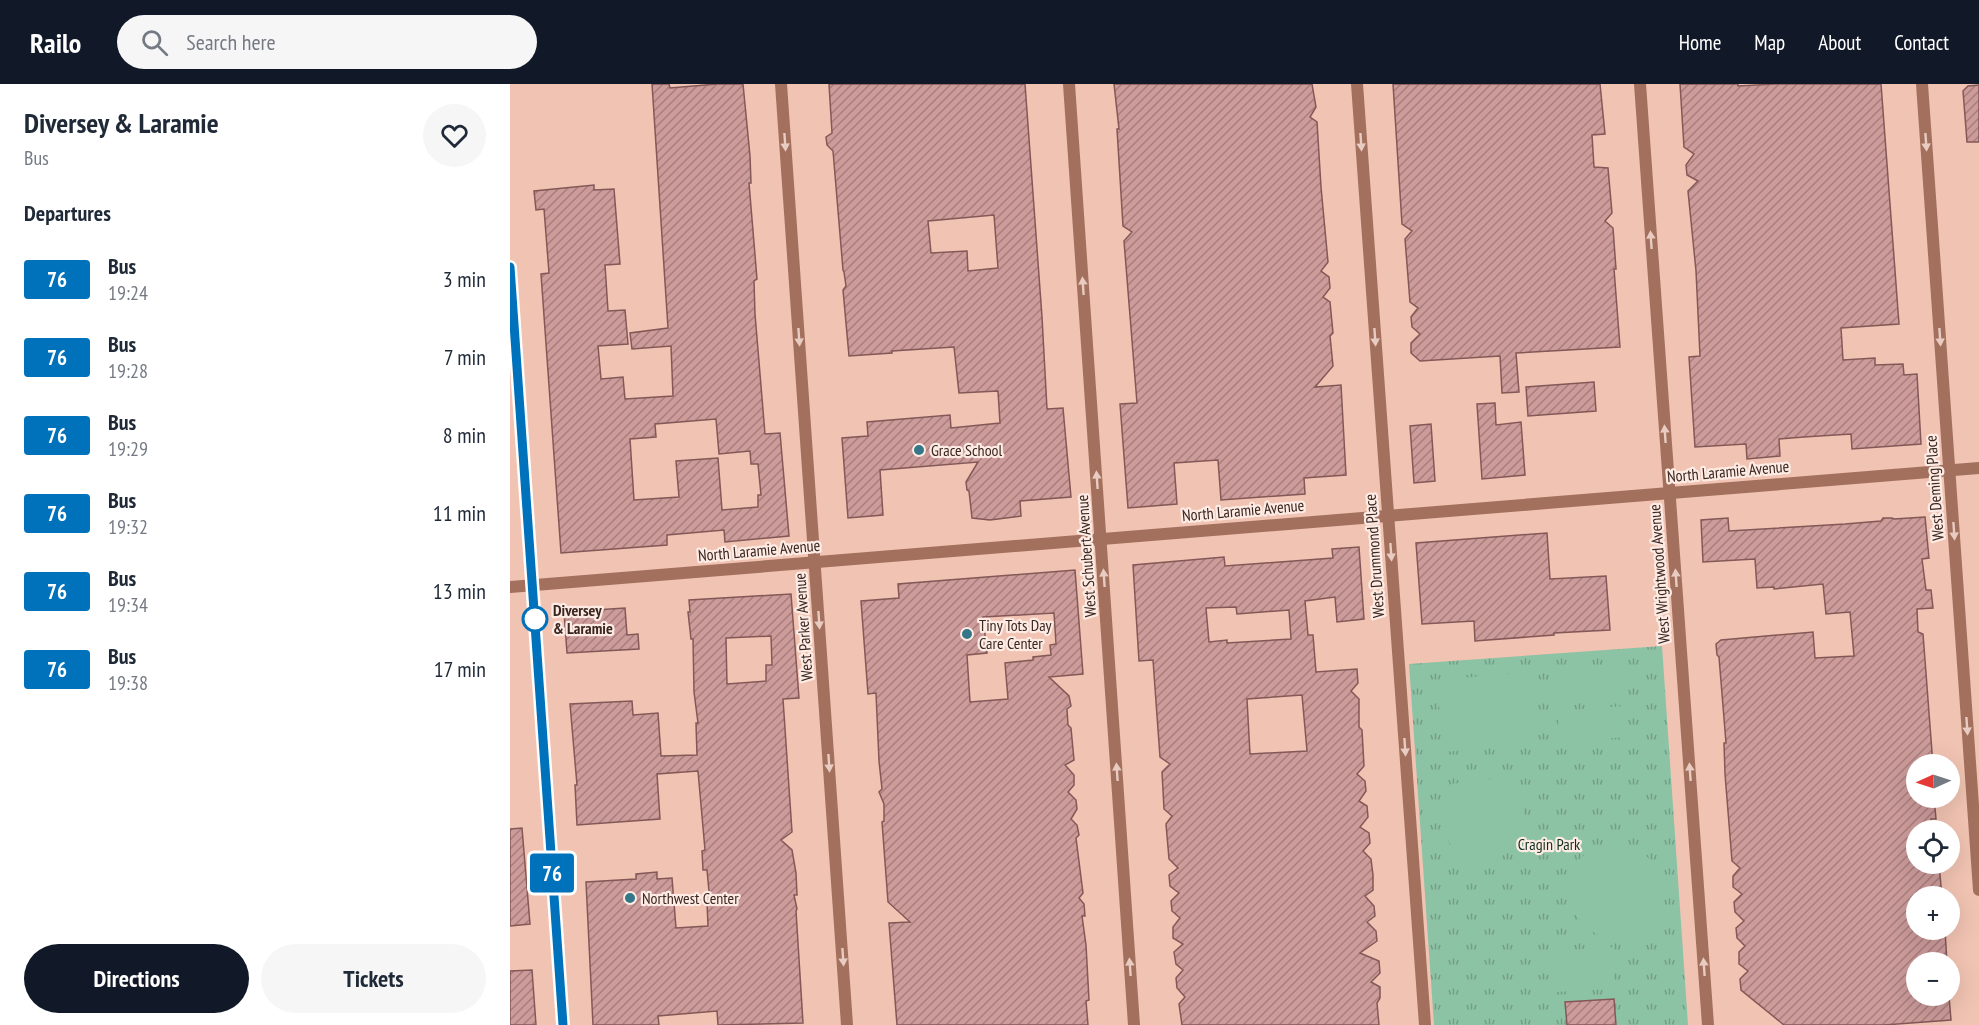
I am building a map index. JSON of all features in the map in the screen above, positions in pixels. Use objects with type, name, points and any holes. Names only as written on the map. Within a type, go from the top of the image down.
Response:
[{"type":"main road","points":[[510,267],[563,1025]]},
{"type":"street","name":"West Parker Avenue","points":[[781,84],[847,1025]]},
{"type":"street","name":"West Schubert Avenue","points":[[1069,84],[1134,1025]]},
{"type":"street","name":"West Drummond Place","points":[[1357,84],[1425,1025]]},
{"type":"street","name":"West Wrightwood Avenue","points":[[1640,84],[1708,1025]]},
{"type":"street","name":"West Deming Place","points":[[1922,84],[1979,890]]},
{"type":"street","name":"North Laramie Avenue","points":[[510,587],[1979,468]]},
{"type":"green space","name":"Cragin Park","points":[[1662,646],[1688,1025],[1434,1025],[1409,664]]},
{"type":"green space","points":[[1622,667],[1624,698],[1557,703],[1555,672]]},
{"type":"green space","points":[[1531,672],[1537,744],[1443,752],[1437,680]]},
{"type":"green space","points":[[1624,706],[1627,737],[1560,742],[1557,711]]},
{"type":"green space","points":[[1490,779],[1509,786],[1520,798],[1524,813],[1522,829],[1515,844],[1503,856],[1488,862],[1469,860],[1449,842],[1445,823],[1444,791],[1451,784]]},
{"type":"green space","points":[[1620,844],[1646,855],[1653,864],[1660,885],[1664,924],[1658,933],[1623,937],[1603,936],[1592,932],[1583,924],[1571,905],[1569,882],[1578,861],[1592,851]]},
{"type":"green space","points":[[1613,947],[1615,989],[1554,992],[1552,951]]},
{"type":"building","points":[[652,84],[669,84],[670,88],[743,84],[750,156],[751,183],[749,183],[757,279],[754,281],[755,314],[765,434],[780,433],[789,536],[725,542],[724,530],[667,535],[667,545],[561,553],[541,274],[549,273],[544,209],[536,210],[534,191],[594,185],[594,190],[614,189],[620,264],[605,265],[608,311],[625,310],[628,344],[598,346],[601,379],[623,377],[625,399],[673,396],[671,346],[632,349],[630,333],[668,328]],"holes":[[[716,419],[719,454],[750,451],[751,464],[758,464],[761,495],[758,495],[758,507],[722,510],[718,458],[676,461],[679,497],[634,500],[630,439],[656,437],[655,424]]]},
{"type":"building","points":[[829,84],[1025,84],[1047,409],[1063,408],[1071,497],[1020,501],[1021,516],[990,520],[972,518],[966,482],[978,462],[880,470],[883,515],[848,518],[842,438],[868,436],[867,422],[950,415],[951,428],[1000,423],[998,391],[959,393],[954,347],[849,356],[843,290],[846,286],[833,151],[827,145],[826,137],[832,133]],"holes":[[[994,215],[998,268],[968,271],[967,251],[931,253],[928,221]]]},
{"type":"building","points":[[1114,84],[1312,84],[1316,107],[1310,117],[1317,122],[1328,262],[1321,271],[1329,277],[1330,288],[1323,297],[1330,302],[1333,333],[1330,336],[1333,366],[1315,387],[1341,385],[1346,475],[1304,478],[1305,494],[1221,500],[1218,460],[1174,463],[1177,504],[1128,508],[1120,404],[1137,403],[1124,241],[1132,232],[1123,226],[1117,129],[1119,129]]},
{"type":"building","points":[[1393,84],[1600,84],[1605,134],[1592,135],[1594,167],[1608,168],[1612,213],[1605,221],[1613,228],[1620,347],[1516,353],[1519,392],[1502,393],[1500,356],[1420,361],[1411,353],[1411,343],[1420,334],[1412,327],[1411,317],[1418,308],[1410,302],[1405,239],[1412,231],[1402,224]]},
{"type":"building","points":[[1680,84],[1738,84],[1738,86],[1881,84],[1899,324],[1841,328],[1843,360],[1875,358],[1875,365],[1903,364],[1904,375],[1917,374],[1921,444],[1852,449],[1851,434],[1779,439],[1780,456],[1747,459],[1746,444],[1695,447],[1689,357],[1700,356],[1696,271],[1688,191],[1698,181],[1687,175],[1686,165],[1694,154],[1684,147]]},
{"type":"building","points":[[1979,85],[1979,142],[1967,142],[1963,91],[1968,86]]},
{"type":"building","points":[[1594,382],[1596,411],[1528,416],[1526,387]]},
{"type":"building","points":[[1495,403],[1496,425],[1521,422],[1525,475],[1482,479],[1477,404]]},
{"type":"building","points":[[1431,424],[1435,481],[1414,483],[1410,426]]},
{"type":"building","points":[[1925,517],[1929,558],[1922,559],[1926,590],[1931,590],[1933,608],[1917,609],[1918,632],[1923,634],[1932,754],[1906,754],[1906,808],[1935,808],[1936,819],[1906,820],[1906,874],[1940,874],[1941,886],[1906,886],[1906,940],[1946,940],[1946,952],[1906,952],[1906,1006],[1950,1006],[1951,1020],[1884,1025],[1784,1025],[1741,990],[1740,979],[1748,971],[1739,964],[1739,952],[1745,946],[1737,938],[1736,928],[1744,921],[1735,912],[1734,902],[1742,894],[1733,887],[1733,876],[1740,868],[1732,861],[1725,774],[1724,743],[1726,743],[1716,644],[1721,640],[1813,632],[1815,658],[1854,656],[1850,612],[1826,614],[1823,584],[1774,589],[1774,587],[1757,588],[1755,559],[1703,562],[1701,520],[1728,518],[1729,531]]},
{"type":"building","points":[[1547,533],[1550,579],[1606,576],[1610,630],[1475,641],[1474,621],[1422,624],[1416,543]]},
{"type":"building","points":[[1359,547],[1364,619],[1337,622],[1335,597],[1305,601],[1308,635],[1313,635],[1316,672],[1357,669],[1358,683],[1351,691],[1359,699],[1359,727],[1362,730],[1364,766],[1357,774],[1365,781],[1366,791],[1359,801],[1367,806],[1368,817],[1360,827],[1369,833],[1370,843],[1363,851],[1371,859],[1373,875],[1373,890],[1365,896],[1374,906],[1375,916],[1367,922],[1376,931],[1377,941],[1360,953],[1379,961],[1380,973],[1371,982],[1380,987],[1380,998],[1377,1003],[1379,1025],[1182,1025],[1179,1004],[1185,997],[1177,988],[1176,978],[1183,970],[1176,964],[1174,952],[1183,944],[1173,938],[1173,927],[1180,918],[1172,911],[1171,901],[1179,893],[1170,886],[1169,875],[1178,868],[1169,859],[1166,824],[1172,816],[1164,809],[1162,772],[1170,764],[1160,757],[1153,660],[1139,661],[1133,565],[1224,557],[1225,566],[1333,558],[1332,549]],"holes":[[[1236,607],[1237,614],[1289,610],[1291,639],[1209,642],[1206,608]],[[1302,695],[1307,751],[1250,754],[1247,699]]]},
{"type":"building","points":[[1075,570],[1083,674],[1049,677],[1069,696],[1071,706],[1067,709],[1074,760],[1065,765],[1074,775],[1074,785],[1068,792],[1076,800],[1077,809],[1071,819],[1077,825],[1079,835],[1076,838],[1083,893],[1079,898],[1084,904],[1085,916],[1082,916],[1086,945],[1088,1025],[897,1025],[889,923],[910,922],[888,902],[882,822],[884,821],[884,804],[879,792],[882,789],[876,693],[868,694],[861,601],[899,598],[898,584]],"holes":[[[1054,613],[1056,644],[1050,645],[1051,655],[1033,657],[1033,660],[1005,663],[1008,699],[970,702],[967,655],[987,653],[983,617]]]},
{"type":"building","points":[[791,594],[799,698],[783,699],[792,832],[781,840],[792,850],[796,873],[797,895],[794,895],[797,909],[803,1023],[718,1025],[717,1011],[658,1016],[659,1025],[593,1025],[586,882],[636,879],[636,874],[657,872],[657,879],[672,878],[676,928],[708,926],[707,902],[710,902],[707,870],[703,870],[702,851],[705,850],[698,771],[657,774],[660,819],[577,825],[575,785],[577,785],[570,704],[632,701],[633,715],[658,713],[661,756],[697,755],[696,723],[698,723],[694,692],[693,639],[691,639],[688,612],[690,612],[689,600]],"holes":[[[771,636],[772,665],[766,665],[766,681],[727,684],[726,638]]]},
{"type":"building","points":[[625,608],[627,635],[638,634],[639,649],[567,653],[564,612]]},
{"type":"building","points":[[522,828],[530,924],[510,926],[510,829]]},
{"type":"building","points":[[532,970],[536,1025],[510,1025],[510,971]]},
{"type":"building","points":[[1614,999],[1616,1025],[1567,1025],[1565,1002]]},
{"type":"bus line","name":"76","points":[[510,267],[563,1025]]},
{"type":"place","name":"Grace School","points":[[919,450]]},
{"type":"place","name":"Diversey & Laramie","points":[[535,619]]},
{"type":"place","name":"Tiny Tots Day Care Center","points":[[967,634]]},
{"type":"place","name":"Northwest Center","points":[[630,898]]}]
